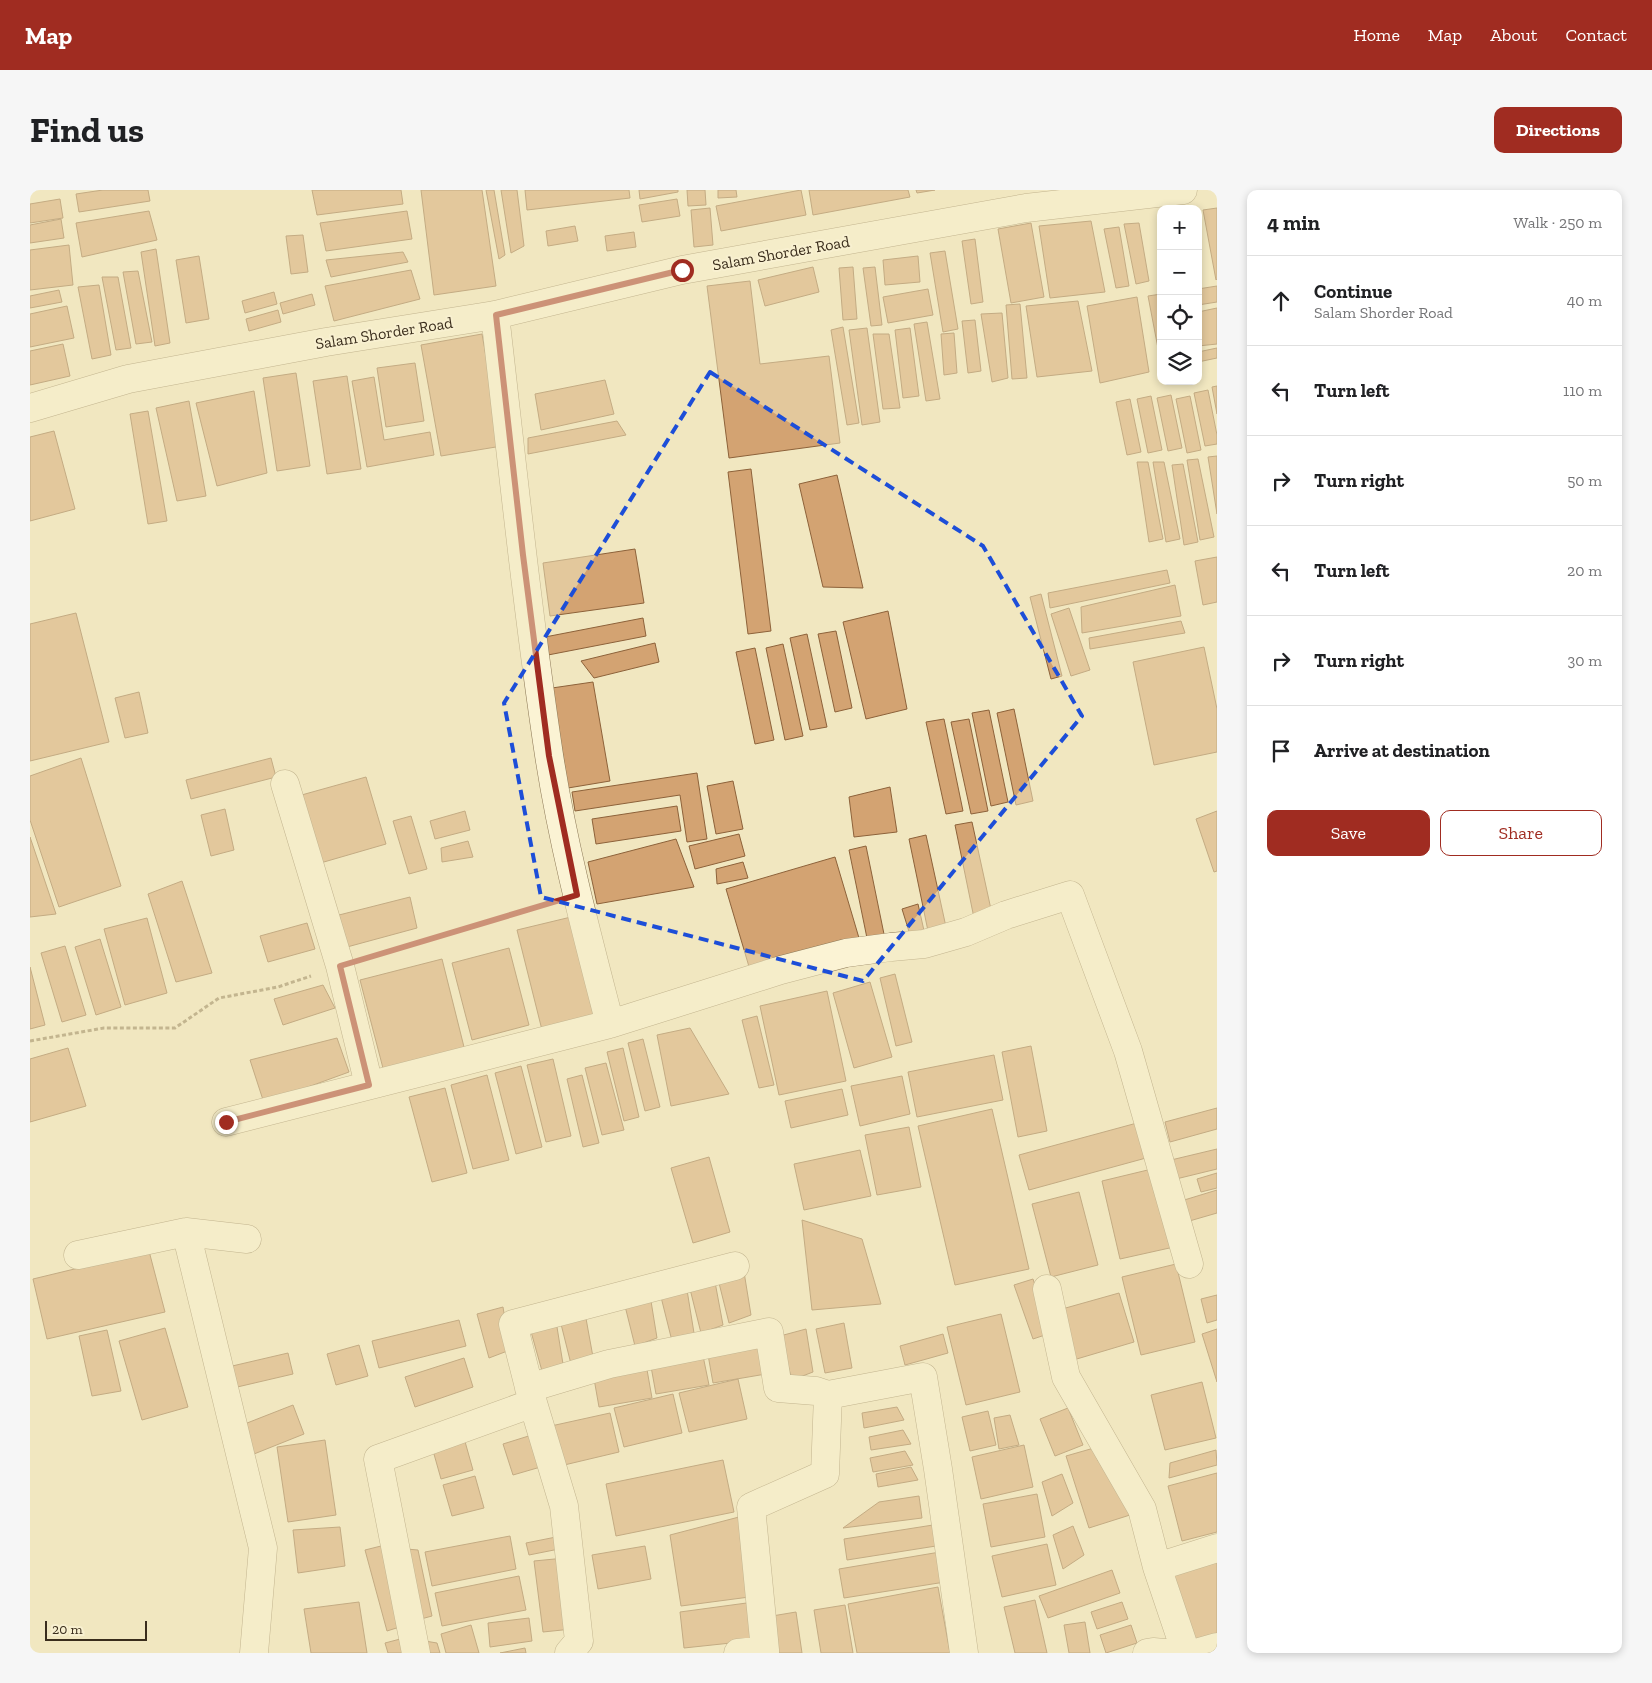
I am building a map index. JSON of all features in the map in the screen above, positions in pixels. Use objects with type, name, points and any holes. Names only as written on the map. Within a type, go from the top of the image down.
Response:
[{"type":"street","name":"Salam Shorder Road","points":[[30,408],[128,378],[326,342],[496,315],[702,267],[1026,208],[1184,190]]},
{"type":"street","points":[[496,315],[523,555],[549,756],[577,895],[610,1024]]},
{"type":"street","points":[[285,784],[340,966],[369,1085]]},
{"type":"street","points":[[226,1122],[610,1024],[781,970],[846,953],[924,944],[966,932],[1006,915],[1070,895],[1128,1051],[1189,1264]]},
{"type":"street","points":[[186,1232],[262,1548],[254,1653]]},
{"type":"street","points":[[78,1255],[186,1232],[247,1239]]},
{"type":"street","points":[[570,1653],[579,1641],[564,1506],[531,1396],[513,1324],[735,1266]]},
{"type":"street","points":[[1047,1289],[1066,1377],[1142,1509],[1157,1567],[1186,1653]]},
{"type":"street","points":[[416,1653],[378,1459],[609,1364],[769,1332],[778,1388],[816,1391],[828,1395],[923,1377],[940,1479],[964,1653]]},
{"type":"street","points":[[756,1652],[751,1507],[825,1474],[828,1395]]},
{"type":"street","points":[[1157,1567],[1217,1548]]},
{"type":"street","points":[[1196,1653],[1217,1647]]},
{"type":"street","points":[[1147,1653],[1165,1653]]},
{"type":"path","points":[[30,1041],[104,1028],[175,1028],[218,998],[278,987],[340,966],[577,895]]},
{"type":"highlighted area","points":[[710,372],[983,546],[1082,716],[863,981],[541,897],[504,703]]},
{"type":"building","points":[[103,190],[148,190],[150,201],[79,212],[76,194]]},
{"type":"building","points":[[312,190],[401,190],[403,204],[317,215]]},
{"type":"building","points":[[421,190],[482,190],[496,286],[434,295]]},
{"type":"building","points":[[486,190],[494,190],[505,255],[499,259]]},
{"type":"building","points":[[501,190],[517,190],[524,246],[511,253]]},
{"type":"building","points":[[525,190],[629,190],[630,198],[527,210]]},
{"type":"building","points":[[639,190],[678,190],[678,192],[640,199]]},
{"type":"building","points":[[687,190],[705,190],[706,205],[688,206]]},
{"type":"building","points":[[718,190],[736,190],[737,197],[718,198]]},
{"type":"building","points":[[801,190],[806,215],[721,231],[716,206]]},
{"type":"building","points":[[809,190],[908,190],[910,197],[813,215]]},
{"type":"building","points":[[916,190],[935,190],[917,193]]},
{"type":"building","points":[[60,199],[63,218],[30,223],[30,204]]},
{"type":"building","points":[[677,199],[680,216],[642,222],[639,205]]},
{"type":"building","points":[[710,208],[713,245],[694,247],[691,210]]},
{"type":"building","points":[[1217,208],[1217,279],[1216,280],[1203,210]]},
{"type":"building","points":[[149,211],[157,240],[82,257],[76,223]]},
{"type":"building","points":[[407,211],[412,239],[326,251],[320,223]]},
{"type":"building","points":[[61,219],[64,238],[30,243],[30,225]]},
{"type":"building","points":[[1091,221],[1105,292],[1050,298],[1039,226]]},
{"type":"building","points":[[1031,223],[1044,297],[1011,303],[998,229]]},
{"type":"building","points":[[1139,223],[1149,281],[1136,284],[1124,224]]},
{"type":"building","points":[[575,226],[578,241],[548,246],[546,231]]},
{"type":"building","points":[[1119,227],[1129,286],[1116,288],[1104,229]]},
{"type":"building","points":[[634,232],[636,247],[607,251],[605,236]]},
{"type":"building","points":[[303,235],[308,272],[291,274],[286,236]]},
{"type":"building","points":[[975,239],[983,302],[971,304],[962,241]]},
{"type":"building","points":[[69,245],[73,285],[30,290],[30,250]]},
{"type":"building","points":[[156,249],[170,343],[155,346],[141,252]]},
{"type":"building","points":[[945,251],[958,329],[943,332],[930,253]]},
{"type":"building","points":[[403,252],[408,262],[331,277],[326,260]]},
{"type":"building","points":[[199,256],[209,319],[186,323],[176,260]]},
{"type":"building","points":[[918,256],[920,282],[885,285],[883,260]]},
{"type":"building","points":[[813,267],[819,292],[765,306],[758,280]]},
{"type":"building","points":[[853,267],[857,319],[843,320],[839,268]]},
{"type":"building","points":[[875,267],[882,325],[871,326],[863,268]]},
{"type":"building","points":[[411,270],[420,299],[334,321],[325,286]]},
{"type":"building","points":[[138,271],[152,342],[136,344],[123,272]]},
{"type":"building","points":[[102,277],[118,277],[131,348],[116,350]]},
{"type":"building","points":[[750,281],[760,364],[829,356],[840,443],[729,458],[707,286]]},
{"type":"building","points":[[99,285],[111,355],[92,359],[78,287]]},
{"type":"building","points":[[1217,286],[1217,302],[1202,304],[1202,288]]},
{"type":"building","points":[[928,289],[933,315],[888,323],[883,297]]},
{"type":"building","points":[[59,290],[62,302],[30,308],[30,296]]},
{"type":"building","points":[[274,292],[277,304],[245,313],[242,301]]},
{"type":"building","points":[[312,294],[315,305],[283,314],[280,303]]},
{"type":"building","points":[[1157,295],[1157,343],[1148,296]]},
{"type":"building","points":[[1137,297],[1149,372],[1100,383],[1087,306]]},
{"type":"building","points":[[1078,301],[1092,371],[1037,377],[1026,306]]},
{"type":"building","points":[[1020,304],[1027,378],[1012,379],[1006,305]]},
{"type":"building","points":[[67,306],[74,338],[30,347],[30,314]]},
{"type":"building","points":[[1217,308],[1217,344],[1202,346],[1202,311]]},
{"type":"building","points":[[278,310],[281,322],[249,331],[246,319]]},
{"type":"building","points":[[1002,313],[1008,378],[992,382],[981,314]]},
{"type":"building","points":[[975,320],[981,371],[968,373],[962,321]]},
{"type":"building","points":[[927,322],[940,399],[926,401],[914,324]]},
{"type":"building","points":[[843,327],[859,423],[847,425],[831,330]]},
{"type":"building","points":[[867,328],[880,422],[862,425],[849,330]]},
{"type":"building","points":[[910,328],[919,396],[903,398],[895,330]]},
{"type":"building","points":[[954,333],[957,373],[944,375],[941,334]]},
{"type":"building","points":[[482,334],[502,446],[441,456],[421,345]]},
{"type":"building","points":[[873,334],[889,334],[900,408],[883,409]]},
{"type":"building","points":[[63,344],[70,376],[30,385],[30,351]]},
{"type":"building","points":[[1217,348],[1217,358],[1202,361],[1202,351]]},
{"type":"building","points":[[415,363],[424,421],[386,427],[377,368]]},
{"type":"building","points":[[296,373],[310,466],[277,471],[263,378]]},
{"type":"building","points":[[347,376],[361,469],[327,474],[313,381]]},
{"type":"building","points":[[374,377],[384,440],[430,432],[434,455],[367,467],[352,381]]},
{"type":"building","points":[[605,380],[614,414],[541,430],[535,394]]},
{"type":"building","points":[[1217,386],[1217,414],[1212,387]]},
{"type":"building","points":[[1208,390],[1217,444],[1205,446],[1194,393]]},
{"type":"building","points":[[254,391],[267,473],[217,486],[196,403]]},
{"type":"building","points":[[1171,395],[1182,448],[1168,451],[1157,398]]},
{"type":"building","points":[[1151,396],[1162,450],[1148,453],[1137,399]]},
{"type":"building","points":[[1190,396],[1201,450],[1187,453],[1176,399]]},
{"type":"building","points":[[1130,399],[1141,452],[1127,455],[1116,402]]},
{"type":"building","points":[[189,401],[206,496],[177,501],[156,408]]},
{"type":"building","points":[[148,411],[167,521],[148,524],[130,414]]},
{"type":"building","points":[[617,421],[626,435],[528,454],[528,438]]},
{"type":"building","points":[[54,431],[75,509],[30,521],[30,437]]},
{"type":"building","points":[[1217,456],[1217,514],[1208,457]]},
{"type":"building","points":[[1198,459],[1214,537],[1200,540],[1187,460]]},
{"type":"building","points":[[1137,462],[1148,462],[1163,539],[1149,542]]},
{"type":"building","points":[[1153,462],[1164,462],[1180,539],[1166,542]]},
{"type":"building","points":[[1183,464],[1198,542],[1184,545],[1172,465]]},
{"type":"building","points":[[751,469],[771,631],[748,634],[728,472]]},
{"type":"building","points":[[837,475],[863,588],[823,587],[799,484]]},
{"type":"building","points":[[635,549],[644,603],[550,616],[543,563]]},
{"type":"building","points":[[1217,557],[1217,602],[1203,605],[1195,561]]},
{"type":"building","points":[[1167,570],[1170,583],[1050,608],[1048,593]]},
{"type":"building","points":[[1175,585],[1181,616],[1082,633],[1081,607]]},
{"type":"building","points":[[1041,594],[1062,676],[1051,679],[1030,597]]},
{"type":"building","points":[[1069,608],[1090,670],[1071,676],[1051,614]]},
{"type":"building","points":[[888,611],[907,709],[866,719],[843,622]]},
{"type":"building","points":[[76,613],[109,742],[30,761],[30,624]]},
{"type":"building","points":[[643,618],[646,636],[548,655],[545,637]]},
{"type":"building","points":[[1181,621],[1185,633],[1090,649],[1089,638]]},
{"type":"building","points":[[836,631],[852,708],[835,712],[818,634]]},
{"type":"building","points":[[807,634],[827,727],[810,730],[790,638]]},
{"type":"building","points":[[655,643],[659,662],[594,678],[581,661]]},
{"type":"building","points":[[783,644],[803,736],[785,740],[766,648]]},
{"type":"building","points":[[1204,647],[1217,709],[1217,752],[1154,765],[1133,662]]},
{"type":"building","points":[[755,648],[774,740],[755,744],[736,652]]},
{"type":"building","points":[[593,682],[610,781],[568,788],[552,688]]},
{"type":"building","points":[[139,692],[148,733],[125,738],[115,698]]},
{"type":"building","points":[[1014,709],[1033,801],[1016,805],[997,713]]},
{"type":"building","points":[[989,710],[1008,802],[991,806],[972,713]]},
{"type":"building","points":[[944,719],[963,811],[946,814],[926,722]]},
{"type":"building","points":[[969,719],[988,811],[971,814],[951,722]]},
{"type":"building","points":[[81,758],[121,886],[59,907],[30,820],[30,776]]},
{"type":"building","points":[[271,758],[276,777],[191,799],[186,780]]},
{"type":"building","points":[[697,773],[707,839],[687,842],[680,795],[575,811],[572,792]]},
{"type":"building","points":[[366,777],[386,844],[317,864],[298,796]]},
{"type":"building","points":[[733,781],[743,829],[716,834],[707,786]]},
{"type":"building","points":[[890,787],[897,832],[854,837],[849,797]]},
{"type":"building","points":[[677,806],[681,831],[596,844],[592,819]]},
{"type":"building","points":[[225,809],[234,850],[211,856],[201,815]]},
{"type":"building","points":[[465,811],[470,830],[435,839],[430,821]]},
{"type":"building","points":[[1217,811],[1217,871],[1214,872],[1196,819]]},
{"type":"building","points":[[411,816],[427,869],[409,874],[393,821]]},
{"type":"building","points":[[972,822],[992,914],[974,918],[955,825]]},
{"type":"building","points":[[739,834],[745,856],[695,869],[689,846]]},
{"type":"building","points":[[926,835],[946,927],[928,931],[909,839]]},
{"type":"building","points":[[30,837],[56,914],[30,917]]},
{"type":"building","points":[[676,839],[694,887],[597,904],[588,862]]},
{"type":"building","points":[[468,841],[473,857],[442,862],[441,848]]},
{"type":"building","points":[[866,846],[885,939],[868,943],[849,850]]},
{"type":"building","points":[[835,857],[859,938],[750,970],[726,889]]},
{"type":"building","points":[[743,862],[748,878],[717,884],[716,869]]},
{"type":"building","points":[[182,881],[212,973],[176,982],[148,894]]},
{"type":"building","points":[[410,897],[417,928],[347,947],[339,915]]},
{"type":"building","points":[[918,904],[925,935],[911,938],[902,909]]},
{"type":"building","points":[[571,917],[595,1017],[542,1030],[517,930]]},
{"type":"building","points":[[147,918],[167,993],[125,1005],[104,929]]},
{"type":"building","points":[[307,923],[315,949],[268,962],[260,936]]},
{"type":"building","points":[[100,939],[121,1007],[96,1015],[75,947]]},
{"type":"building","points":[[65,946],[86,1015],[62,1022],[41,953]]},
{"type":"building","points":[[509,948],[529,1025],[472,1040],[452,963]]},
{"type":"building","points":[[442,959],[465,1051],[384,1072],[360,980]]},
{"type":"building","points":[[30,967],[45,1025],[30,1029]]},
{"type":"building","points":[[895,974],[912,1042],[896,1046],[880,978]]},
{"type":"building","points":[[870,982],[892,1057],[854,1068],[833,993]]},
{"type":"building","points":[[323,985],[335,1008],[283,1025],[274,999]]},
{"type":"building","points":[[827,991],[846,1081],[779,1095],[760,1006]]},
{"type":"building","points":[[757,1016],[774,1085],[759,1088],[742,1020]]},
{"type":"building","points":[[690,1028],[729,1094],[671,1106],[657,1035]]},
{"type":"building","points":[[337,1038],[349,1072],[264,1103],[250,1060]]},
{"type":"building","points":[[643,1039],[660,1107],[645,1111],[628,1043]]},
{"type":"building","points":[[1031,1046],[1047,1131],[1018,1137],[1002,1052]]},
{"type":"building","points":[[68,1048],[86,1106],[30,1122],[30,1059]]},
{"type":"building","points":[[623,1048],[639,1117],[624,1121],[607,1052]]},
{"type":"building","points":[[994,1055],[1003,1100],[917,1117],[908,1072]]},
{"type":"building","points":[[553,1059],[571,1136],[546,1142],[527,1065]]},
{"type":"building","points":[[606,1063],[624,1130],[602,1135],[585,1068]]},
{"type":"building","points":[[521,1066],[542,1147],[516,1154],[495,1073]]},
{"type":"building","points":[[487,1075],[509,1160],[473,1169],[451,1085]]},
{"type":"building","points":[[582,1075],[599,1143],[583,1147],[567,1079]]},
{"type":"building","points":[[902,1076],[910,1114],[860,1126],[851,1086]]},
{"type":"building","points":[[445,1088],[467,1173],[432,1182],[409,1097]]},
{"type":"building","points":[[842,1089],[848,1115],[791,1128],[785,1101]]},
{"type":"building","points":[[1217,1108],[1217,1129],[1170,1142],[1165,1122]]},
{"type":"building","points":[[992,1109],[1029,1269],[955,1285],[918,1126]]},
{"type":"building","points":[[1137,1123],[1146,1158],[1029,1190],[1019,1155]]},
{"type":"building","points":[[909,1127],[921,1187],[877,1195],[865,1135]]},
{"type":"building","points":[[1217,1149],[1217,1169],[1176,1179],[1171,1160]]},
{"type":"building","points":[[860,1150],[871,1196],[804,1210],[794,1164]]},
{"type":"building","points":[[709,1157],[730,1232],[693,1243],[671,1168]]},
{"type":"building","points":[[1156,1168],[1174,1247],[1120,1259],[1102,1181]]},
{"type":"building","points":[[1217,1173],[1217,1188],[1201,1192],[1197,1179]]},
{"type":"building","points":[[1217,1190],[1217,1213],[1186,1222],[1181,1201]]},
{"type":"building","points":[[1079,1192],[1098,1265],[1051,1277],[1032,1204]]},
{"type":"building","points":[[802,1220],[862,1239],[881,1304],[812,1310]]},
{"type":"building","points":[[149,1251],[165,1312],[47,1339],[33,1279]]},
{"type":"building","points":[[1176,1264],[1195,1342],[1141,1355],[1122,1277]]},
{"type":"building","points":[[744,1272],[751,1315],[729,1323],[718,1279]]},
{"type":"building","points":[[1033,1279],[1051,1333],[1033,1339],[1014,1285]]},
{"type":"building","points":[[715,1282],[723,1325],[701,1333],[690,1289]]},
{"type":"building","points":[[687,1290],[694,1333],[672,1341],[661,1297]]},
{"type":"building","points":[[1119,1293],[1134,1342],[1070,1361],[1055,1311]]},
{"type":"building","points":[[650,1295],[657,1338],[635,1346],[624,1302]]},
{"type":"building","points":[[1217,1295],[1217,1320],[1207,1323],[1201,1299]]},
{"type":"building","points":[[503,1307],[510,1350],[489,1358],[477,1314]]},
{"type":"building","points":[[585,1313],[593,1357],[571,1364],[560,1320]]},
{"type":"building","points":[[1001,1314],[1020,1392],[966,1405],[947,1327]]},
{"type":"building","points":[[459,1320],[466,1346],[379,1368],[372,1341]]},
{"type":"building","points":[[556,1321],[563,1364],[542,1371],[530,1328]]},
{"type":"building","points":[[844,1323],[852,1368],[825,1373],[816,1329]]},
{"type":"building","points":[[165,1328],[188,1407],[142,1420],[119,1341]]},
{"type":"building","points":[[806,1329],[813,1372],[792,1380],[780,1336]]},
{"type":"building","points":[[1217,1329],[1217,1382],[1202,1334]]},
{"type":"building","points":[[107,1330],[121,1391],[92,1396],[79,1336]]},
{"type":"building","points":[[943,1334],[948,1353],[905,1365],[900,1346]]},
{"type":"building","points":[[760,1340],[766,1374],[713,1383],[707,1349]]},
{"type":"building","points":[[359,1345],[368,1376],[336,1385],[327,1354]]},
{"type":"building","points":[[702,1351],[709,1385],[656,1394],[650,1361]]},
{"type":"building","points":[[288,1353],[293,1374],[233,1388],[228,1367]]},
{"type":"building","points":[[464,1358],[473,1387],[415,1407],[405,1377]]},
{"type":"building","points":[[646,1364],[652,1398],[599,1407],[593,1373]]},
{"type":"building","points":[[738,1379],[747,1419],[689,1432],[679,1393]]},
{"type":"building","points":[[1202,1382],[1216,1438],[1165,1450],[1151,1395]]},
{"type":"building","points":[[673,1394],[682,1433],[624,1447],[614,1408]]},
{"type":"building","points":[[293,1405],[304,1434],[254,1454],[242,1425]]},
{"type":"building","points":[[897,1407],[904,1420],[864,1428],[862,1413]]},
{"type":"building","points":[[1068,1408],[1083,1445],[1055,1456],[1040,1419]]},
{"type":"building","points":[[988,1411],[996,1445],[970,1451],[962,1417]]},
{"type":"building","points":[[610,1413],[619,1452],[560,1466],[551,1426]]},
{"type":"building","points":[[1010,1415],[1019,1445],[999,1449],[994,1418]]},
{"type":"building","points":[[903,1430],[911,1444],[871,1450],[869,1437]]},
{"type":"building","points":[[535,1434],[544,1466],[513,1475],[503,1444]]},
{"type":"building","points":[[464,1438],[473,1470],[441,1479],[432,1447]]},
{"type":"building","points":[[325,1440],[336,1515],[288,1522],[277,1447]]},
{"type":"building","points":[[1024,1445],[1033,1487],[981,1499],[972,1457]]},
{"type":"building","points":[[1094,1448],[1098,1461],[1112,1457],[1130,1515],[1089,1528],[1066,1456]]},
{"type":"building","points":[[1216,1450],[1217,1465],[1169,1478],[1170,1463]]},
{"type":"building","points":[[905,1451],[913,1465],[873,1472],[870,1458]]},
{"type":"building","points":[[723,1460],[734,1512],[616,1536],[606,1484]]},
{"type":"building","points":[[911,1467],[918,1480],[878,1487],[876,1474]]},
{"type":"building","points":[[1217,1473],[1217,1532],[1182,1541],[1168,1486]]},
{"type":"building","points":[[1062,1474],[1073,1503],[1052,1516],[1042,1482]]},
{"type":"building","points":[[475,1476],[484,1508],[452,1516],[443,1485]]},
{"type":"building","points":[[1037,1494],[1045,1537],[991,1547],[983,1504]]},
{"type":"building","points":[[919,1496],[922,1518],[843,1528],[879,1502]]},
{"type":"building","points":[[739,1517],[757,1596],[681,1606],[670,1535]]},
{"type":"building","points":[[933,1525],[936,1546],[847,1560],[844,1539]]},
{"type":"building","points":[[1073,1526],[1084,1555],[1063,1569],[1053,1535]]},
{"type":"building","points":[[340,1527],[345,1566],[298,1573],[293,1530]]},
{"type":"building","points":[[510,1536],[516,1569],[432,1586],[425,1552]]},
{"type":"building","points":[[561,1536],[564,1548],[529,1555],[526,1543]]},
{"type":"building","points":[[1047,1544],[1056,1585],[1002,1597],[992,1556]]},
{"type":"building","points":[[385,1545],[406,1625],[387,1631],[365,1550]]},
{"type":"building","points":[[645,1546],[651,1579],[598,1589],[592,1555]]},
{"type":"building","points":[[406,1549],[418,1550],[432,1616],[421,1619]]},
{"type":"building","points":[[940,1552],[945,1582],[844,1598],[839,1569]]},
{"type":"building","points":[[1217,1555],[1217,1640],[1190,1648],[1165,1571]]},
{"type":"building","points":[[565,1558],[572,1629],[543,1632],[534,1561]]},
{"type":"building","points":[[1112,1570],[1120,1593],[1048,1618],[1039,1596]]},
{"type":"building","points":[[519,1576],[526,1610],[442,1626],[435,1593]]},
{"type":"building","points":[[938,1587],[950,1653],[857,1653],[848,1604]]},
{"type":"building","points":[[1035,1600],[1047,1653],[1015,1653],[1004,1607]]},
{"type":"building","points":[[359,1602],[367,1653],[311,1653],[304,1609]]},
{"type":"building","points":[[754,1602],[759,1640],[684,1648],[680,1612]]},
{"type":"building","points":[[1122,1602],[1128,1619],[1097,1629],[1091,1612]]},
{"type":"building","points":[[845,1605],[853,1653],[821,1653],[814,1610]]},
{"type":"building","points":[[796,1612],[802,1653],[771,1653],[766,1617]]},
{"type":"building","points":[[529,1618],[532,1641],[490,1647],[488,1623]]},
{"type":"building","points":[[1085,1622],[1090,1653],[1069,1653],[1064,1625]]},
{"type":"building","points":[[471,1625],[479,1653],[446,1653],[441,1634]]},
{"type":"building","points":[[1131,1625],[1137,1643],[1106,1653],[1100,1635]]},
{"type":"building","points":[[404,1638],[408,1653],[388,1653],[385,1643]]},
{"type":"building","points":[[425,1641],[437,1643],[440,1653],[428,1653]]},
{"type":"building","points":[[525,1648],[526,1653],[500,1653]]},
{"type":"route","points":[[226,1122],[369,1085],[340,966],[577,895],[549,756],[523,555],[496,315],[682,270]]}]
